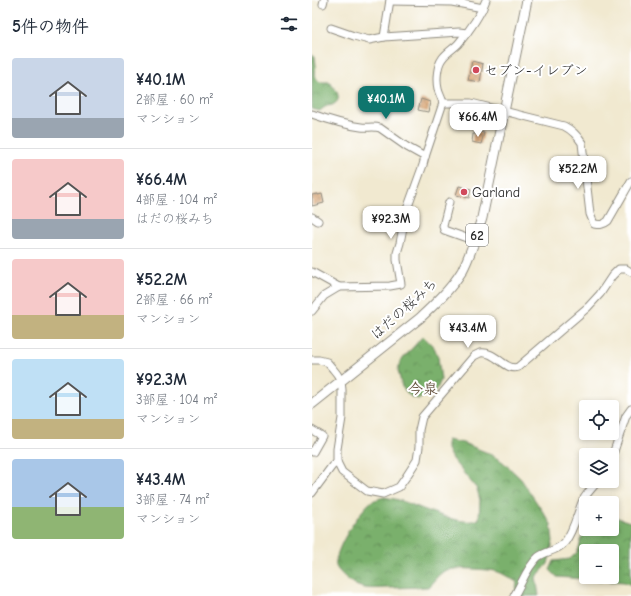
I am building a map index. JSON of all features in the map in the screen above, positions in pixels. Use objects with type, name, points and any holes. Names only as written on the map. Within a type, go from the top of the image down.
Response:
[{"type":"main road","name":"はだの桜みち","points":[[312,404],[420,318],[453,284],[462,270],[475,241],[482,218],[527,0]]},
{"type":"street","points":[[384,37],[390,0],[452,2],[483,8]]},
{"type":"street","points":[[312,311],[324,296],[339,287],[390,286],[401,284],[397,253],[406,212],[444,103],[438,88],[438,68],[443,57],[455,47],[467,33],[483,8],[486,0]]},
{"type":"street","points":[[331,28],[370,40],[384,37],[459,32],[467,33]]},
{"type":"street","points":[[444,103],[470,103],[564,126],[572,130],[582,143],[590,214],[594,224],[600,225],[608,221],[631,181]]},
{"type":"street","points":[[312,114],[351,125],[380,128],[407,147],[425,157]]},
{"type":"street","points":[[449,202],[443,226],[444,230],[475,241]]},
{"type":"street","points":[[312,360],[326,362],[334,369],[341,381],[342,418],[337,450],[337,462],[342,472],[367,491],[383,494],[398,487],[406,477],[417,460],[419,430],[422,417],[474,356],[480,353],[486,353],[493,355],[510,368],[518,367],[588,307],[619,269],[626,269],[631,272]]},
{"type":"street","points":[[312,272],[339,287]]},
{"type":"street","points":[[615,448],[626,416],[631,409]]},
{"type":"street","points":[[312,430],[322,436],[313,452],[312,451]]},
{"type":"street","points":[[312,493],[332,466],[337,462]]},
{"type":"street","points":[[514,596],[528,569],[539,556],[556,550],[564,544],[571,532],[584,499],[593,488]]},
{"type":"green space","points":[[312,54],[315,56],[316,66],[314,73],[316,78],[320,82],[329,82],[338,96],[337,102],[326,106],[320,111],[312,109]]},
{"type":"green space","points":[[423,336],[434,347],[438,357],[441,380],[436,391],[419,399],[411,397],[402,387],[398,370],[400,362]]},
{"type":"green space","points":[[447,440],[463,443],[488,453],[503,462],[521,479],[551,524],[553,541],[548,564],[536,577],[539,596],[515,596],[517,582],[500,573],[490,570],[453,569],[444,571],[428,587],[365,588],[355,585],[337,568],[336,559],[348,531],[372,501],[387,497],[438,515],[461,521],[479,519],[480,500],[477,489],[452,459],[447,449]]},
{"type":"green space","points":[[619,518],[631,521],[631,585],[619,582],[619,544],[580,544],[582,537],[619,536]]},
{"type":"green space","points":[[579,548],[579,579],[557,577],[550,570],[554,561],[570,559],[578,551]]},
{"type":"building","name":"セブン-イレブン","points":[[472,61],[483,64],[480,82],[468,80]]},
{"type":"building","points":[[421,99],[430,102],[428,112],[418,110]]},
{"type":"building","points":[[477,131],[484,133],[481,144],[472,142],[473,134],[476,134]]},
{"type":"building","name":"Garland","points":[[459,186],[471,189],[469,198],[456,195]]},
{"type":"building","points":[[322,194],[324,203],[312,206],[312,195]]},
{"type":"place","name":"セブン-イレブン","points":[[476,70]]},
{"type":"place","name":"Garland","points":[[464,192]]},
{"type":"district","name":"今泉","points":[[423,389]]}]
